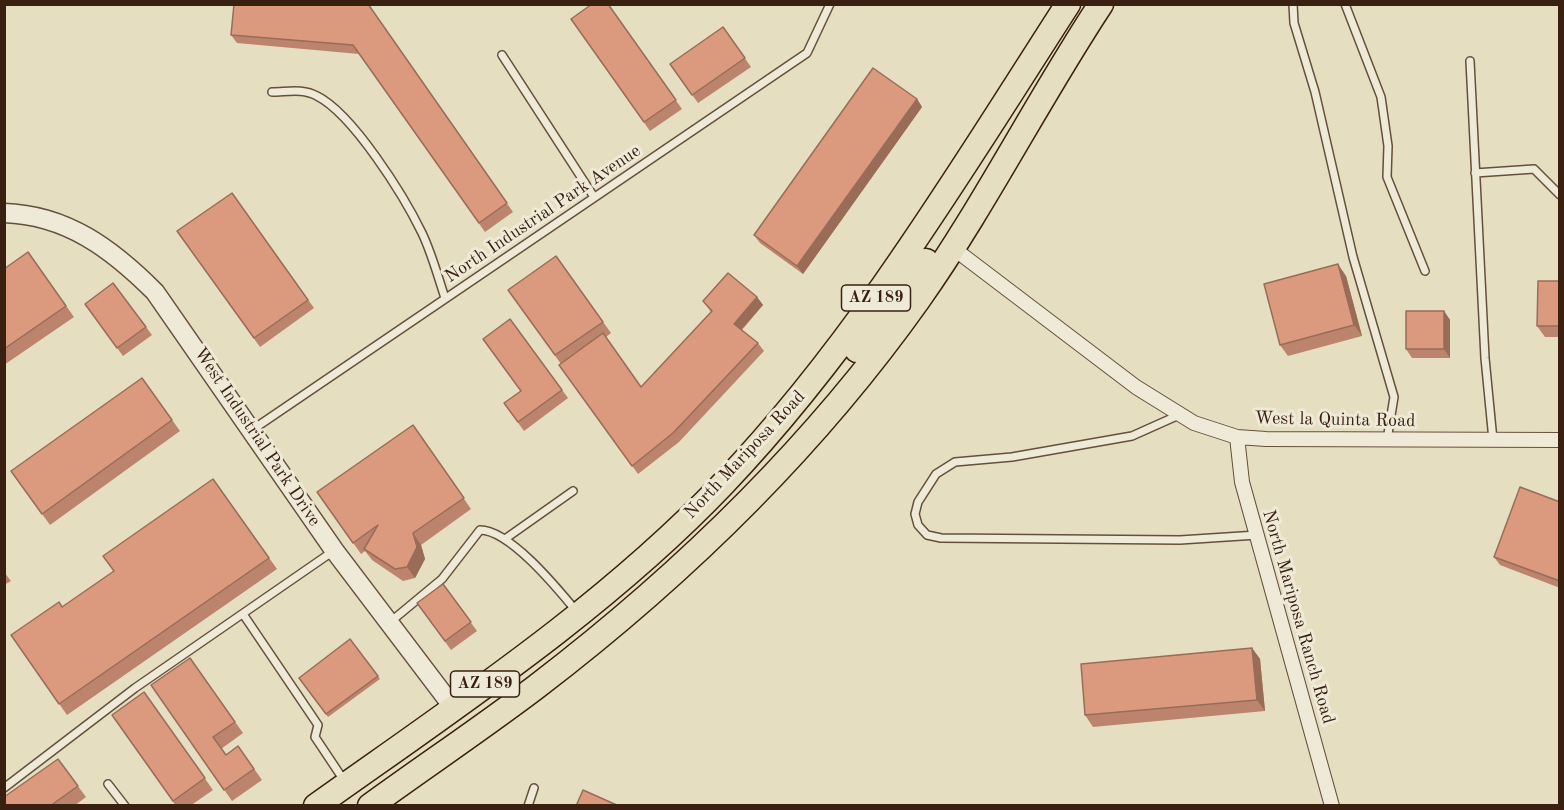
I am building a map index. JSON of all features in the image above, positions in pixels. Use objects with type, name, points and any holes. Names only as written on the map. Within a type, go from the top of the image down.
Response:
[{"type":"highway","name":"North Mariposa Road","points":[[370,806],[535,688],[670,576],[760,489],[834,406],[917,302],[953,248],[1081,8]]},
{"type":"highway","name":"North Mariposa Road","points":[[316,806],[579,614],[649,555],[722,486],[830,359],[893,274],[1081,8]]},
{"type":"highway","points":[[649,555],[712,502],[791,428],[827,388],[928,259],[943,248],[953,248]]},
{"type":"highway","points":[[358,806],[445,731],[454,718],[453,707],[464,710],[490,699],[670,576]]},
{"type":"street","name":"West Industrial Park Drive","points":[[4,213],[23,213],[59,222],[90,237],[122,259],[155,292],[334,550],[453,707]]},
{"type":"street","name":"West la Quinta Road","points":[[953,248],[1136,387],[1194,423],[1237,437],[1560,440]]},
{"type":"street","name":"North Mariposa Ranch Road","points":[[1237,437],[1242,482],[1332,806]]},
{"type":"lane","name":"North Industrial Park Avenue","points":[[252,430],[807,53],[830,4]]},
{"type":"lane","points":[[1293,4],[1294,23],[1315,92],[1353,257],[1394,397],[1387,440]]},
{"type":"lane","points":[[1345,4],[1381,97],[1388,146],[1387,177],[1425,271]]},
{"type":"lane","points":[[502,56],[594,197]]},
{"type":"lane","points":[[1470,61],[1485,358],[1493,440]]},
{"type":"lane","points":[[272,93],[303,91],[336,107],[360,136],[405,203],[422,233],[445,298]]},
{"type":"lane","points":[[1475,173],[1534,169],[1560,195]]},
{"type":"lane","points":[[1180,415],[1132,436],[1012,457],[955,462],[936,474],[918,502],[915,514],[918,525],[927,535],[941,538],[1180,540],[1257,535]]},
{"type":"lane","points":[[506,539],[573,491]]},
{"type":"lane","points":[[389,622],[424,596],[442,579],[480,530],[491,530],[506,539],[579,614]]},
{"type":"lane","points":[[4,788],[135,688],[334,550]]},
{"type":"lane","points":[[243,614],[318,726],[315,737],[346,784]]},
{"type":"lane","points":[[108,783],[125,806]]},
{"type":"lane","points":[[528,806],[534,788]]},
{"type":"building","points":[[234,4],[368,4],[507,203],[479,223],[353,45],[231,35]]},
{"type":"building","points":[[592,4],[608,4],[676,100],[644,122],[571,19]]},
{"type":"building","points":[[723,27],[745,58],[692,95],[670,64]]},
{"type":"building","points":[[873,68],[917,99],[797,266],[754,235]]},
{"type":"building","points":[[232,193],[308,300],[254,338],[177,231]]},
{"type":"building","points":[[28,252],[66,306],[4,349],[4,269]]},
{"type":"building","points":[[556,256],[603,322],[555,355],[508,290]]},
{"type":"building","points":[[1338,264],[1354,325],[1280,345],[1264,284]]},
{"type":"building","points":[[728,273],[757,297],[734,324],[758,343],[673,433],[632,466],[559,365],[603,333],[641,387],[712,311],[703,301]]},
{"type":"building","points":[[1538,281],[1560,281],[1560,326],[1537,326]]},
{"type":"building","points":[[113,283],[146,327],[117,348],[85,304]]},
{"type":"building","points":[[1406,311],[1444,311],[1444,349],[1406,349]]},
{"type":"building","points":[[510,319],[562,390],[518,422],[504,403],[521,391],[483,339]]},
{"type":"building","points":[[142,378],[172,420],[42,514],[11,471]]},
{"type":"building","points":[[413,425],[464,498],[413,533],[417,547],[407,567],[395,569],[364,549],[378,525],[353,543],[317,492]]},
{"type":"building","points":[[213,479],[269,558],[59,704],[11,635],[59,602],[62,607],[114,571],[103,556]]},
{"type":"building","points":[[1520,487],[1560,502],[1560,581],[1494,557]]},
{"type":"building","points":[[443,584],[471,622],[445,641],[417,603]]},
{"type":"building","points":[[350,639],[378,676],[326,714],[299,678]]},
{"type":"building","points":[[1252,648],[1257,700],[1085,715],[1081,664]]},
{"type":"building","points":[[190,658],[235,722],[213,737],[226,755],[238,746],[254,769],[224,790],[151,685]]},
{"type":"building","points":[[144,692],[205,778],[173,801],[112,715]]},
{"type":"building","points":[[58,759],[78,786],[50,806],[4,806],[4,797]]},
{"type":"building","points":[[583,790],[619,806],[576,806]]}]
